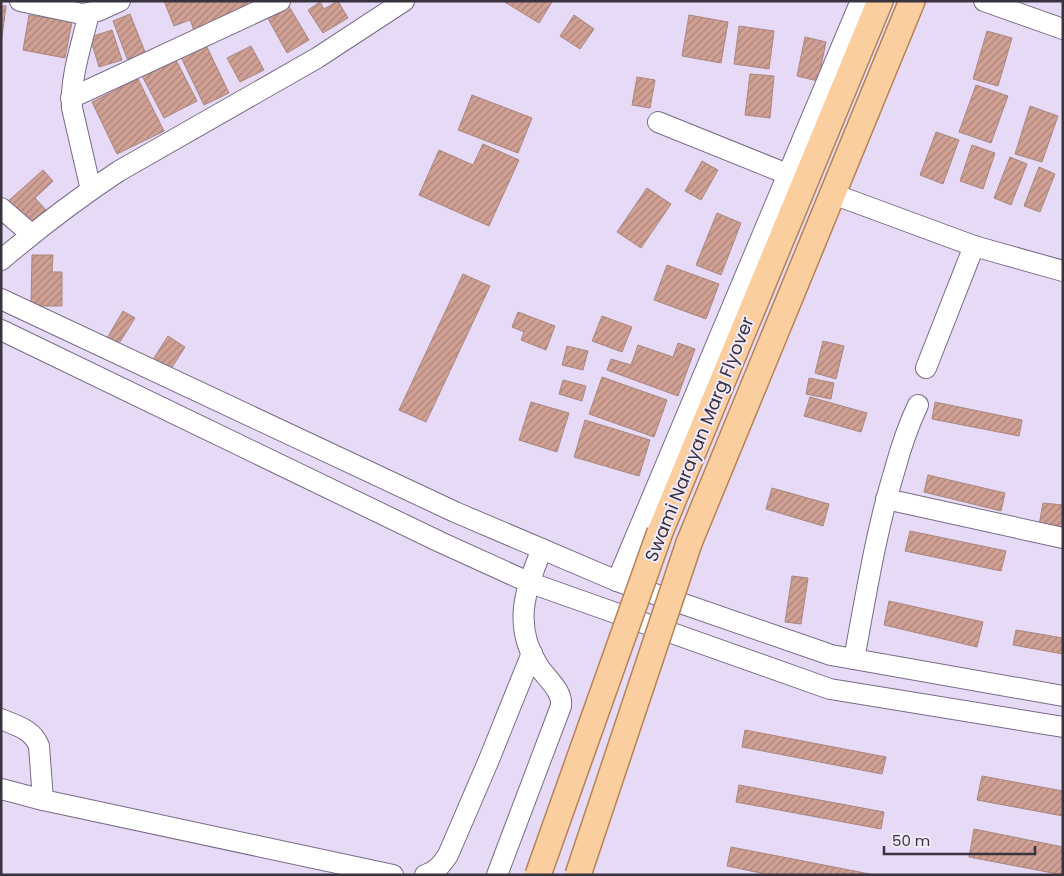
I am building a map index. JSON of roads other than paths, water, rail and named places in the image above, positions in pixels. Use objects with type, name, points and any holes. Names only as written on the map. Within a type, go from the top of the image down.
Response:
[{"type":"main road","name":"Swami Narayan Marg Flyover","points":[[578,875],[689,543],[912,1]]},
{"type":"main road","name":"Swami Narayan Marg Flyover","points":[[538,875],[660,532],[865,4]]},
{"type":"street","points":[[20,1],[82,14],[120,1]]},
{"type":"street","points":[[71,98],[280,1]]},
{"type":"street","points":[[1,260],[31,234],[119,171],[317,58],[404,1]]},
{"type":"street","points":[[984,1],[1063,29]]},
{"type":"street","points":[[616,581],[787,174],[865,4]]},
{"type":"street","points":[[89,13],[72,83],[71,98],[91,190]]},
{"type":"street","points":[[658,122],[787,174]]},
{"type":"street","points":[[833,194],[974,246],[1063,272]]},
{"type":"street","points":[[1,208],[31,234]]},
{"type":"street","points":[[926,368],[974,246]]},
{"type":"street","points":[[1,299],[455,512],[616,581],[831,654],[1063,696]]},
{"type":"street","points":[[1,330],[431,538],[528,582],[830,689],[1063,728]]},
{"type":"street","points":[[854,659],[875,545],[886,499],[908,425],[918,405]]},
{"type":"street","points":[[886,499],[1063,538]]},
{"type":"street","points":[[497,875],[561,706],[561,696],[538,666],[527,642],[523,621],[524,600],[528,582],[542,549]]},
{"type":"street","points":[[425,875],[441,866],[448,855],[532,653]]},
{"type":"street","points":[[1,719],[23,728],[36,737],[39,746],[42,800]]},
{"type":"street","points":[[1,790],[394,875]]}]
